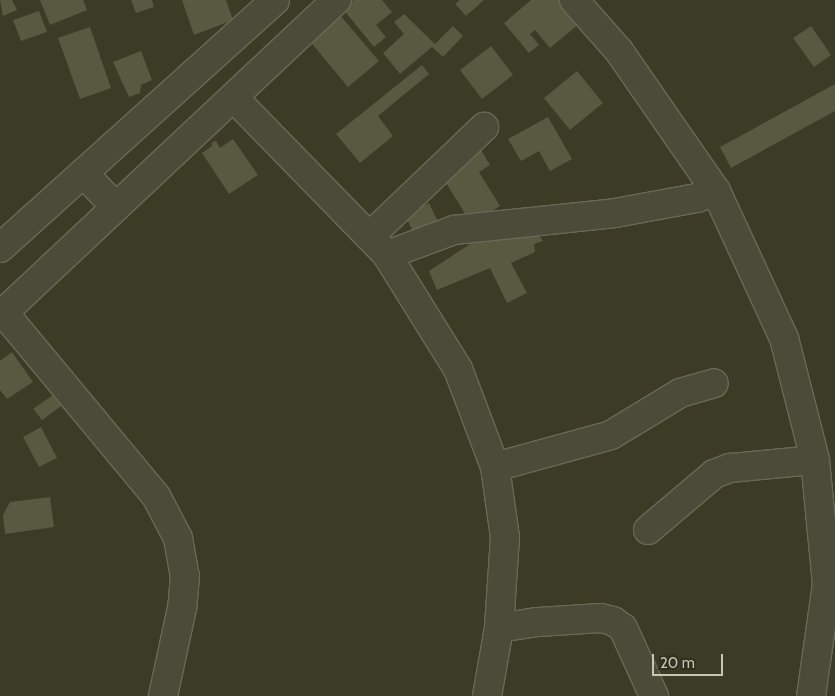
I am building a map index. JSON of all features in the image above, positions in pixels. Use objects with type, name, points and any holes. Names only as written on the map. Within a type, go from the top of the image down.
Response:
[{"type":"street","points":[[0,248],[275,0]]},
{"type":"street","points":[[164,696],[182,608],[186,576],[178,538],[156,496],[2,315],[337,0]]},
{"type":"street","points":[[574,0],[619,51],[716,192],[784,338],[815,460],[826,584],[811,696]]},
{"type":"street","points":[[234,98],[378,246],[458,369],[495,467],[505,537],[499,628],[487,696]]},
{"type":"street","points":[[378,246],[484,127]]},
{"type":"street","points":[[83,173],[116,207]]},
{"type":"street","points":[[378,246],[454,230],[615,213],[698,198],[716,192]]},
{"type":"street","points":[[495,467],[611,435],[680,393],[714,383]]},
{"type":"street","points":[[648,530],[714,474],[730,468],[815,460]]},
{"type":"street","points":[[499,628],[538,622],[601,618],[613,621],[622,628],[654,696]]},
{"type":"building","points":[[0,0],[12,0],[17,10],[3,16]]},
{"type":"building","points":[[40,0],[83,0],[87,10],[50,25]]},
{"type":"building","points":[[131,0],[152,0],[154,7],[136,13]]},
{"type":"building","points":[[182,0],[226,0],[233,20],[194,35]]},
{"type":"building","points":[[354,0],[382,0],[392,12],[376,25],[386,37],[374,47],[343,9]]},
{"type":"building","points":[[460,0],[484,0],[466,16],[455,4]]},
{"type":"building","points":[[531,0],[559,0],[579,24],[550,48],[535,30],[530,34],[539,45],[529,53],[504,23]]},
{"type":"building","points":[[39,11],[47,32],[21,41],[13,20]]},
{"type":"building","points":[[339,14],[379,61],[348,87],[308,39]]},
{"type":"building","points":[[404,14],[435,44],[453,26],[463,36],[443,57],[432,47],[400,74],[383,53],[404,34],[394,22]]},
{"type":"building","points":[[811,26],[831,55],[814,67],[793,38]]},
{"type":"building","points":[[90,27],[111,88],[80,99],[58,38]]},
{"type":"building","points":[[491,46],[513,75],[482,99],[460,70]]},
{"type":"building","points":[[141,51],[152,80],[141,85],[140,93],[129,97],[113,62]]},
{"type":"building","points":[[422,65],[429,74],[378,116],[393,136],[360,163],[336,134]]},
{"type":"building","points":[[577,71],[603,103],[570,130],[544,98]]},
{"type":"building","points":[[835,84],[835,111],[731,168],[720,147]]},
{"type":"building","points":[[548,117],[572,159],[550,171],[539,151],[521,161],[508,139]]},
{"type":"building","points":[[233,139],[258,175],[229,194],[202,153],[212,146],[212,142],[216,141],[220,148]]},
{"type":"building","points":[[481,150],[490,165],[479,172],[500,206],[471,223],[441,175]]},
{"type":"building","points":[[429,203],[442,230],[418,242],[405,215]]},
{"type":"building","points":[[538,234],[543,241],[534,244],[535,252],[511,263],[527,293],[507,303],[490,268],[437,290],[429,271],[473,242]]},
{"type":"building","points":[[12,352],[33,382],[7,399],[0,390],[0,361]]},
{"type":"building","points":[[60,390],[68,401],[42,420],[33,409]]},
{"type":"building","points":[[41,427],[57,458],[39,467],[23,437]]},
{"type":"building","points":[[50,497],[54,527],[5,534],[3,515],[10,502]]}]
